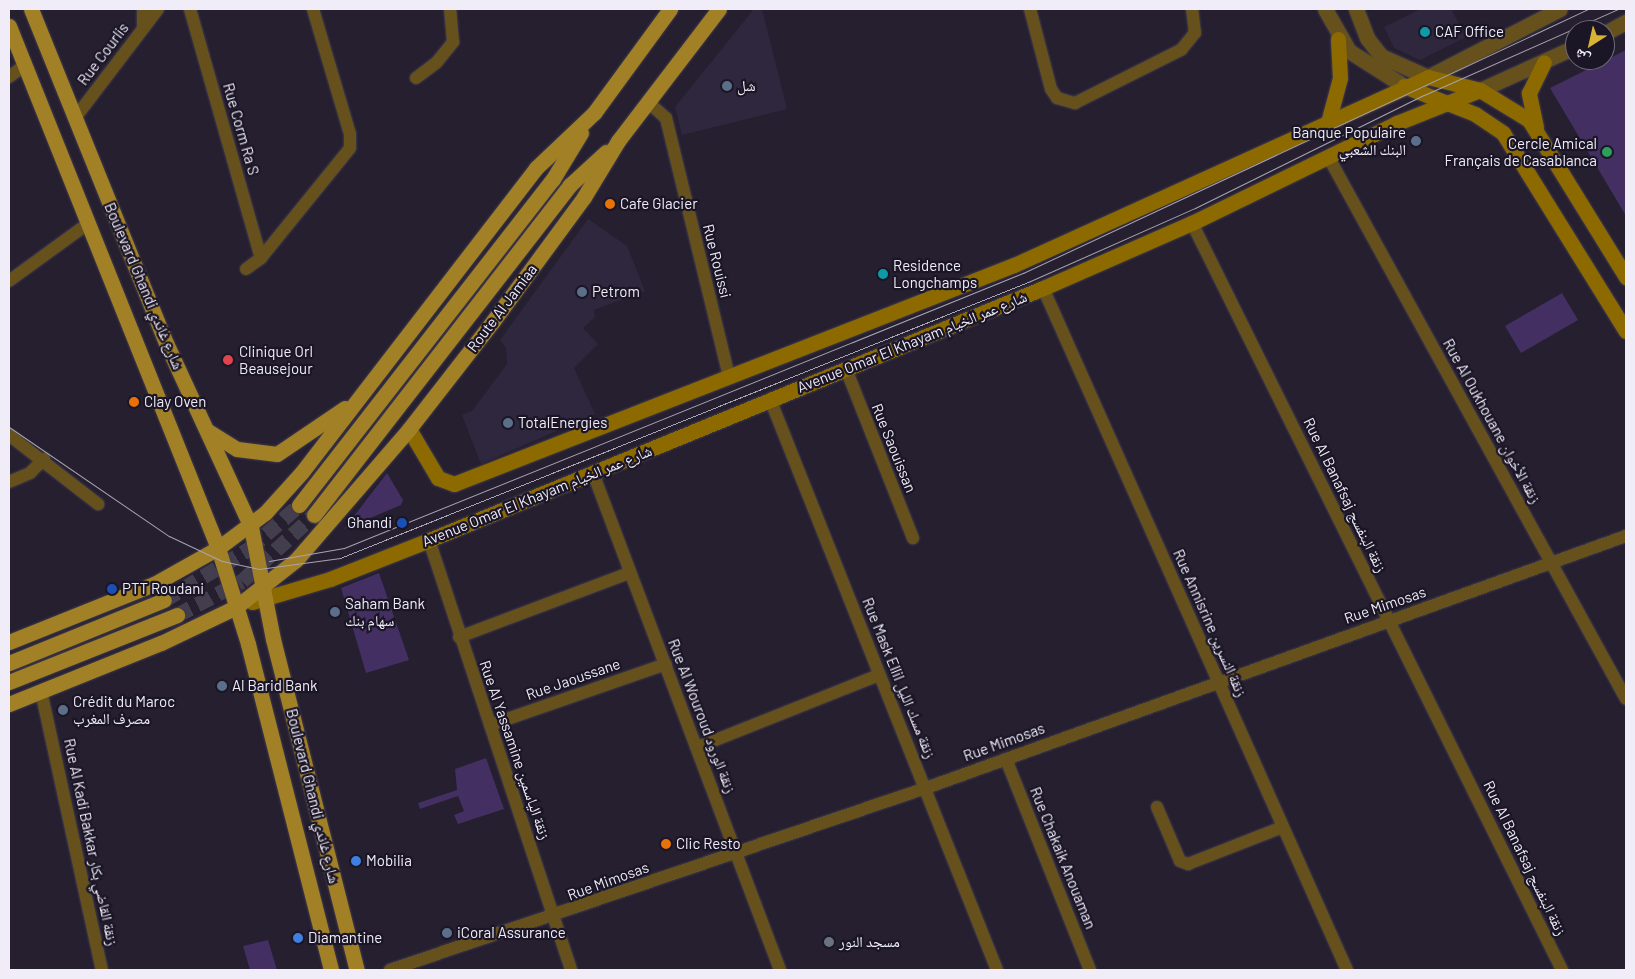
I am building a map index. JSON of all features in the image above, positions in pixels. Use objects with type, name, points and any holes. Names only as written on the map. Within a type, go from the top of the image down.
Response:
[{"type":"main road","name":"Boulevard Ghandi شارع غاندي","points":[[31,9],[166,343],[208,430],[251,527],[264,593],[357,970]]},
{"type":"main road","points":[[299,505],[553,179],[594,113],[670,9]]},
{"type":"main road","name":"Route Al Jamiaa","points":[[9,704],[162,643],[264,593],[316,540],[409,429],[574,211],[618,141],[719,9]]},
{"type":"main road","name":"Boulevard Ghandi شارع غاندي","points":[[9,26],[86,225],[218,548],[236,607],[331,970]]},
{"type":"main road","points":[[1329,119],[1340,78],[1338,39]]},
{"type":"main road","points":[[1544,62],[1529,93],[1536,127],[1626,277]]},
{"type":"main road","points":[[409,429],[438,478],[454,484],[1014,266],[1329,119],[1428,76],[1480,90],[1536,127]]},
{"type":"main road","points":[[1404,86],[1447,102],[1494,125],[1511,143],[1626,331]]},
{"type":"main road","name":"Avenue Omar El Khayam شارع عمر الخيام","points":[[264,593],[330,579],[1043,288],[1192,223],[1447,102],[1480,90]]},
{"type":"main road","points":[[9,642],[154,584],[251,527],[302,472],[536,168],[594,113]]},
{"type":"main road","points":[[314,515],[570,185],[618,141]]},
{"type":"main road","points":[[208,430],[237,449],[277,454],[361,397]]},
{"type":"main road","points":[[9,663],[164,600]]},
{"type":"main road","points":[[9,682],[176,615]]},
{"type":"street","points":[[143,9],[143,28]]},
{"type":"street","name":"Rue Courlis","points":[[75,118],[158,9]]},
{"type":"street","name":"Rue Corm Ra S","points":[[190,9],[261,258]]},
{"type":"street","points":[[246,270],[261,258],[351,142],[313,9]]},
{"type":"street","points":[[416,78],[453,42],[450,9]]},
{"type":"street","points":[[1030,9],[1051,89],[1057,98],[1076,103],[1181,50],[1195,34],[1192,9]]},
{"type":"street","points":[[1325,9],[1338,39],[1365,64],[1404,86]]},
{"type":"street","points":[[1356,9],[1367,38],[1381,56],[1428,76],[1560,9]]},
{"type":"street","name":"Avenue Omar El Khayam شارع عمر الخيام","points":[[1480,90],[1565,52]]},
{"type":"street","points":[[9,77],[24,65]]},
{"type":"street","name":"Rue Rouissi","points":[[648,102],[666,118],[729,377]]},
{"type":"street","name":"Rue Al Oukhouane زنقة الأخوان","points":[[1329,158],[1626,699]]},
{"type":"street","name":"Rue Al Banafsaj زنقة البنفسج","points":[[1192,223],[1562,970]]},
{"type":"street","points":[[9,281],[86,225]]},
{"type":"street","name":"Rue Annisrine زنقة النسرين","points":[[1043,288],[1347,970]]},
{"type":"street","name":"Rue Saouissan","points":[[846,369],[912,538]]},
{"type":"street","name":"Rue Mask Ellil زنقة مسك الليل","points":[[770,399],[997,970]]},
{"type":"street","points":[[9,435],[44,459],[63,480],[98,504]]},
{"type":"street","points":[[9,482],[30,473],[44,459]]},
{"type":"street","name":"Rue Al Wouroud زنقة الورود","points":[[593,473],[629,573],[698,747],[780,970]]},
{"type":"street","name":"Rue Mimosas","points":[[390,970],[554,917],[736,852],[926,788],[1218,681],[1552,564],[1626,536]]},
{"type":"street","name":"Rue Al Yassamine زنقة الياسمين","points":[[428,540],[571,970]]},
{"type":"street","points":[[459,637],[629,573]]},
{"type":"street","name":"Rue Jaoussane","points":[[490,725],[666,664]]},
{"type":"street","points":[[698,747],[879,675]]},
{"type":"street","name":"Rue Al Kadi Bakkar زنقة القاضي بكار","points":[[41,691],[102,970]]},
{"type":"street","name":"Rue Chakaik Anouaman","points":[[1006,759],[1090,970]]},
{"type":"street","points":[[1156,808],[1180,861],[1188,864],[1283,827]]},
{"type":"shaded area","points":[[754,9],[762,9],[787,109],[682,135],[675,107]]},
{"type":"shaded area","name":"CAF Office","points":[[1421,9],[1451,9],[1466,37],[1420,60],[1394,48],[1384,27]]},
{"type":"shaded area","name":"Cercle Amical Français de Casablanca","points":[[1626,50],[1626,216],[1550,88],[1586,70],[1615,70],[1615,56]]},
{"type":"shaded area","points":[[588,219],[627,246],[645,291],[594,310],[595,317],[583,328],[598,344],[574,368],[595,414],[481,464],[462,415],[472,411],[507,364],[506,348],[500,340]]},
{"type":"shaded area","points":[[1562,293],[1578,320],[1521,353],[1505,326]]},
{"type":"shaded area","points":[[387,473],[403,500],[401,505],[344,529]]},
{"type":"shaded area","points":[[379,573],[409,660],[366,673],[341,588]]},
{"type":"shaded area","points":[[486,758],[504,809],[458,824],[454,815],[464,811],[458,796],[420,809],[418,803],[457,790],[455,769]]},
{"type":"shaded area","points":[[268,940],[277,970],[250,970],[243,946]]},
{"type":"tunnel","points":[[164,600],[249,549],[299,505]]},
{"type":"tunnel","points":[[177,615],[242,581],[314,515]]},
{"type":"tram line","points":[[269,561],[344,548],[1023,273],[1588,9]]},
{"type":"tram line","points":[[9,427],[169,536],[222,561],[259,569],[340,558],[1028,282],[1195,208],[1424,95],[1618,9]]},
{"type":"place","name":"CAF Office","points":[[1425,32]]},
{"type":"place","name":"شل","points":[[727,86]]},
{"type":"place","name":"Banque Populaire البنك الشعبي","points":[[1416,141]]},
{"type":"place","name":"Cercle Amical Français de Casablanca","points":[[1607,152]]},
{"type":"place","name":"Cafe Glacier","points":[[610,204]]},
{"type":"place","name":"Residence Longchamps","points":[[883,274]]},
{"type":"place","name":"Petrom","points":[[582,292]]},
{"type":"place","name":"Clinique Orl Beausejour","points":[[228,360]]},
{"type":"place","name":"Clay Oven","points":[[134,402]]},
{"type":"place","name":"TotalEnergies","points":[[508,423]]},
{"type":"place","name":"Ghandi","points":[[402,523]]},
{"type":"place","name":"PTT Roudani","points":[[112,589]]},
{"type":"place","name":"Saham Bank سهام بنك","points":[[335,612]]},
{"type":"place","name":"Al Barid Bank","points":[[222,686]]},
{"type":"place","name":"Crédit du Maroc مصرف المغرب","points":[[63,710]]},
{"type":"place","name":"Clic Resto","points":[[666,844]]},
{"type":"place","name":"Mobilia","points":[[356,861]]},
{"type":"place","name":"iCoral Assurance","points":[[447,933]]},
{"type":"place","name":"Diamantine","points":[[298,938]]},
{"type":"place","name":"مسجد النور","points":[[829,942]]}]
